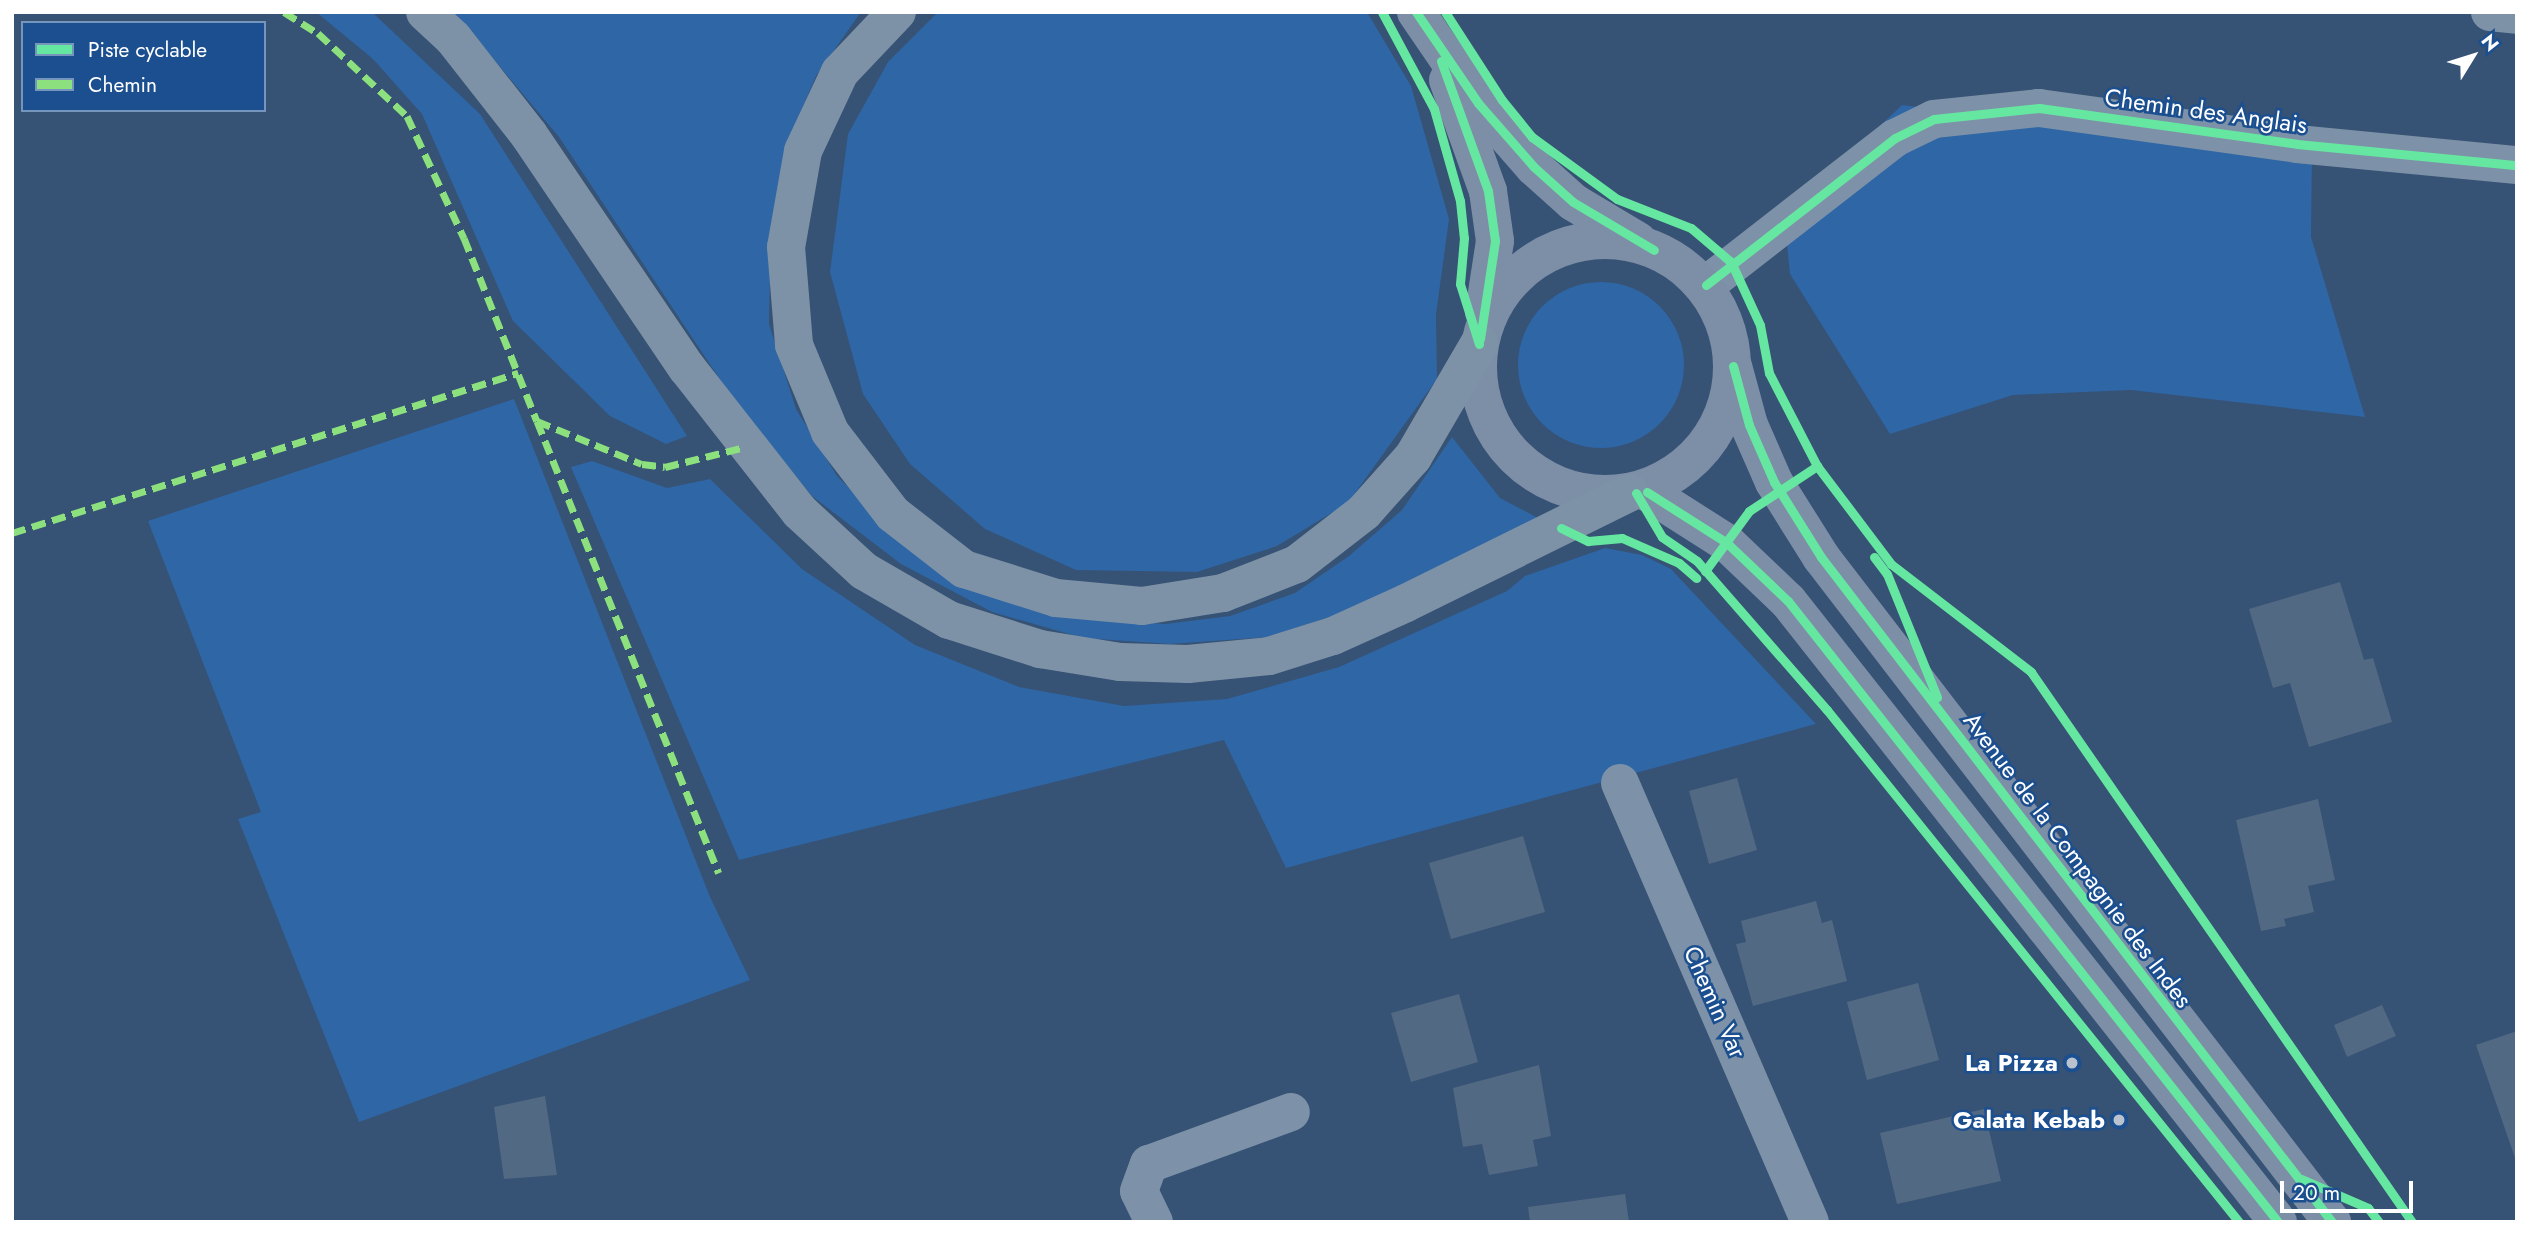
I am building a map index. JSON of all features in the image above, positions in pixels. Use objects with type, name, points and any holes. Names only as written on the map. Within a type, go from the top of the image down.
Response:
[{"type":"highway","points":[[425,12],[453,38],[529,135],[687,368],[792,502],[864,571],[948,620],[1040,649],[1120,662],[1188,664],[1269,656],[1333,636],[1638,493]]},
{"type":"highway","points":[[897,12],[840,72],[803,150],[786,247],[794,345],[830,432],[893,514],[964,569],[1056,598],[1142,606],[1223,593],[1297,564],[1364,512],[1413,457],[1479,344]]},
{"type":"highway","points":[[2490,12],[2517,15]]},
{"type":"main road","points":[[1424,25],[1478,103],[1534,167],[1573,202],[1680,263],[1706,285],[1726,327],[1733,366],[1727,405],[1710,440],[1683,469],[1638,493]]},
{"type":"main road","points":[[1424,25],[1488,191],[1495,241],[1479,344],[1478,381],[1487,417],[1507,448],[1534,473],[1570,490],[1638,493],[1727,543],[1788,601],[2278,1222]]},
{"type":"main road","points":[[1479,344],[1490,309],[1512,279],[1540,256],[1574,243],[1611,239],[1654,250]]},
{"type":"main road","name":"Avenue de la Compagnie des Indes","points":[[1733,366],[1749,425],[1774,482],[1821,557],[2332,1222]]},
{"type":"street","name":"Chemin des Anglais","points":[[1706,285],[1895,138],[1934,119],[2039,108],[2297,144],[2517,165]]},
{"type":"street","name":"Chemin Var","points":[[1619,783],[1810,1222]]},
{"type":"street","points":[[1154,1222],[1139,1191],[1149,1164],[1291,1112]]},
{"type":"shaded area","points":[[316,12],[372,12],[480,114],[687,436],[666,444],[610,416],[513,321],[422,114],[373,59]]},
{"type":"shaded area","points":[[454,12],[861,12],[816,76],[789,139],[771,224],[769,324],[796,409],[837,476],[908,547],[1085,618],[1165,624],[1230,616],[1295,593],[1349,556],[1402,510],[1452,437],[1500,498],[1542,520],[1344,612],[1269,637],[1170,644],[1083,638],[992,612],[901,564],[812,496],[731,396],[559,137]]},
{"type":"shaded area","points":[[938,12],[1367,12],[1411,86],[1449,219],[1436,315],[1437,379],[1348,503],[1277,546],[1197,572],[1076,570],[985,529],[910,464],[863,394],[830,272],[848,134],[888,62]]},
{"type":"shaded area","points":[[1902,105],[2312,154],[2311,237],[2365,417],[2131,390],[2013,395],[1890,434],[1790,274],[1786,235],[1803,199]]},
{"type":"shaded area","points":[[1601,282],[1633,288],[1660,306],[1678,333],[1684,365],[1678,397],[1660,424],[1633,442],[1601,448],[1569,442],[1542,424],[1524,397],[1518,365],[1524,333],[1542,306],[1569,288]]},
{"type":"shaded area","points":[[514,399],[710,897],[750,980],[359,1122],[238,819],[261,812],[148,521]]},
{"type":"shaded area","points":[[592,461],[667,488],[710,479],[802,569],[915,645],[1019,687],[1124,706],[1227,699],[1339,667],[1507,591],[1525,576],[1605,548],[1642,555],[1671,569],[1816,724],[1286,868],[1224,740],[739,860],[571,467]]},
{"type":"building","points":[[2340,582],[2364,660],[2373,658],[2392,722],[2309,747],[2290,683],[2273,688],[2249,609]]},
{"type":"building","points":[[1737,778],[1757,850],[1709,864],[1689,791]]},
{"type":"building","points":[[2318,799],[2335,880],[2308,886],[2314,912],[2284,919],[2286,926],[2261,931],[2236,820]]},
{"type":"building","points":[[1523,836],[1545,912],[1451,939],[1429,863]]},
{"type":"building","points":[[1816,901],[1822,923],[1832,920],[1847,981],[1753,1006],[1736,944],[1746,942],[1741,921]]},
{"type":"building","points":[[1918,983],[1939,1060],[1867,1080],[1847,1002]]},
{"type":"building","points":[[1459,994],[1478,1062],[1411,1082],[1391,1013]]},
{"type":"building","points":[[2382,1005],[2396,1036],[2347,1057],[2334,1025]]},
{"type":"building","points":[[2517,1031],[2517,1158],[2515,1158],[2476,1045]]},
{"type":"building","points":[[1539,1065],[1551,1136],[1533,1140],[1538,1166],[1489,1175],[1482,1144],[1463,1147],[1453,1088]]},
{"type":"building","points":[[545,1096],[557,1175],[504,1179],[494,1107]]},
{"type":"building","points":[[1984,1109],[2001,1181],[1897,1204],[1880,1133]]},
{"type":"building","points":[[1625,1194],[1629,1222],[1530,1222],[1528,1207]]},
{"type":"marked path","points":[[284,12],[318,33],[407,116],[464,238],[537,421],[642,464],[665,467],[745,447]]},
{"type":"marked path","points":[[12,533],[518,373]]},
{"type":"marked path","points":[[537,421],[719,873]]},
{"type":"cycle path","points":[[1382,12],[1434,109],[1460,201],[1464,238],[1460,284],[1479,344]]},
{"type":"cycle path","points":[[1416,12],[1478,103],[1534,167],[1573,202],[1654,250]]},
{"type":"cycle path","points":[[1445,12],[1502,100],[1532,137],[1617,199],[1691,228],[1731,262],[1760,325],[1769,373],[1817,466],[1891,564],[2031,672],[2412,1222]]},
{"type":"cycle path","points":[[1441,61],[1488,191],[1495,241],[1480,339]]},
{"type":"cycle path","points":[[1706,285],[1895,138],[1934,119],[2039,108],[2297,144],[2517,165]]},
{"type":"cycle path","points":[[1733,366],[1749,425],[1774,482],[1821,557],[2332,1222]]},
{"type":"cycle path","points":[[1705,571],[1749,511],[1817,466]]},
{"type":"cycle path","points":[[1647,492],[1727,543],[1788,601],[2278,1222]]},
{"type":"cycle path","points":[[1636,493],[1662,537],[1697,561],[1827,710],[2239,1222]]},
{"type":"cycle path","points":[[1561,528],[1588,541],[1622,538],[1679,563],[1696,578]]},
{"type":"cycle path","points":[[1874,557],[1887,574],[1937,697]]},
{"type":"cycle path","points":[[2301,1179],[2368,1208],[2379,1222]]},
{"type":"place","name":"La Pizza","points":[[2072,1063]]},
{"type":"place","name":"Galata Kebab","points":[[2119,1120]]}]
